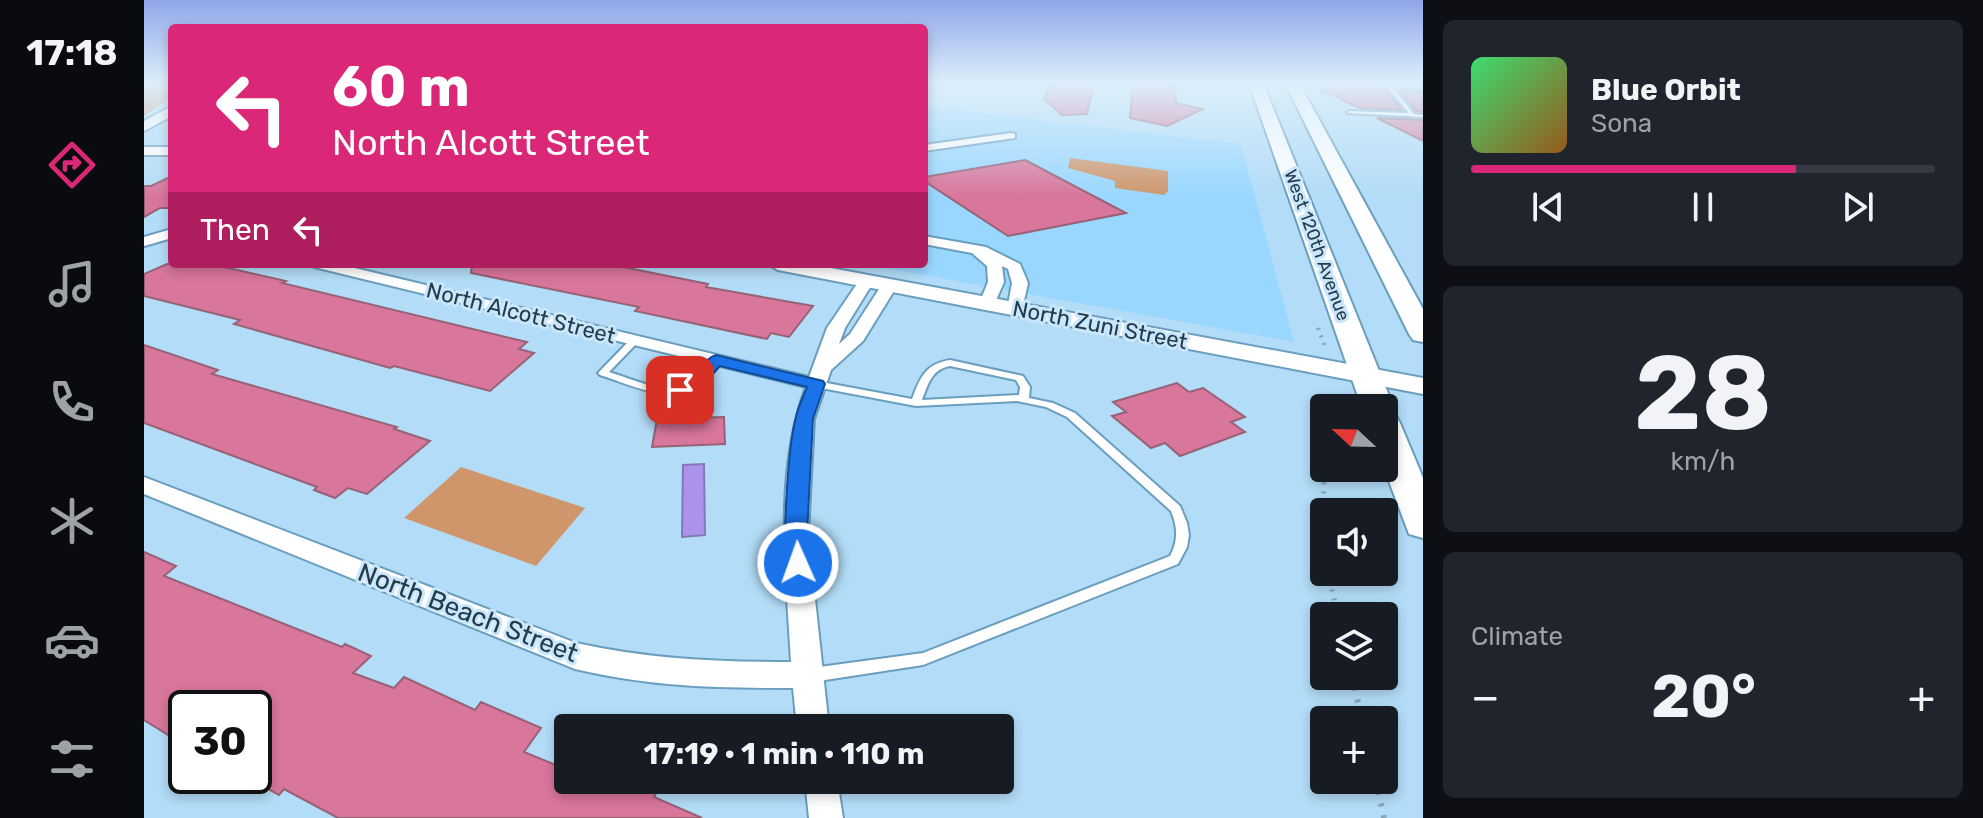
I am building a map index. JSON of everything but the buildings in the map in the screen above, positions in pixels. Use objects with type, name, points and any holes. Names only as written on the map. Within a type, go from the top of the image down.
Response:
[{"type":"main road","name":"West 120th Avenue","points":[[1270,121],[1372,394]]},
{"type":"main road","name":"West 120th Avenue","points":[[1312,123],[1423,334]]},
{"type":"main road","points":[[1398,459],[1423,524]]},
{"type":"street","points":[[928,147],[1011,136]]},
{"type":"street","points":[[144,151],[168,151]]},
{"type":"street","points":[[144,242],[168,234]]},
{"type":"street","points":[[928,241],[990,253],[1015,267],[1020,283],[1015,310]]},
{"type":"street","points":[[144,250],[167,245]]},
{"type":"street","points":[[968,247],[994,264],[996,282],[987,304]]},
{"type":"street","name":"North Alcott Street","points":[[336,268],[716,360],[820,376]]},
{"type":"street","name":"North Zuni Street","points":[[799,268],[1423,386]]},
{"type":"street","points":[[811,714],[796,535],[804,419],[836,328],[866,281]]},
{"type":"street","points":[[820,376],[857,337],[889,286]]},
{"type":"street","name":"North Beach Street","points":[[144,485],[575,656],[632,669],[697,675],[806,675]]},
{"type":"street","points":[[823,794],[826,818]]},
{"type":"lane","points":[[635,340],[603,373],[667,390],[680,390],[695,384],[716,360]]},
{"type":"lane","points":[[916,403],[928,373],[941,363],[1020,378],[1025,387],[1024,399]]},
{"type":"lane","points":[[806,675],[923,659],[1174,560],[1184,544],[1183,523],[1176,509],[1071,415],[1024,399],[916,403],[820,376]]},
{"type":"path","points":[[1379,794],[1384,818]]},
{"type":"shaded area","points":[[928,121],[1051,121],[1241,144],[1294,342],[885,268],[928,268]]},
{"type":"shaded area","points":[[1070,158],[1168,171],[1168,191],[1164,195],[1115,188],[1115,181],[1068,168]]},
{"type":"shaded area","points":[[704,464],[705,535],[682,537],[683,465]]},
{"type":"shaded area","points":[[461,467],[585,508],[536,566],[404,518]]},
{"type":"route","points":[[680,390],[695,384],[716,360],[816,384],[804,419],[796,535],[798,563]]}]
